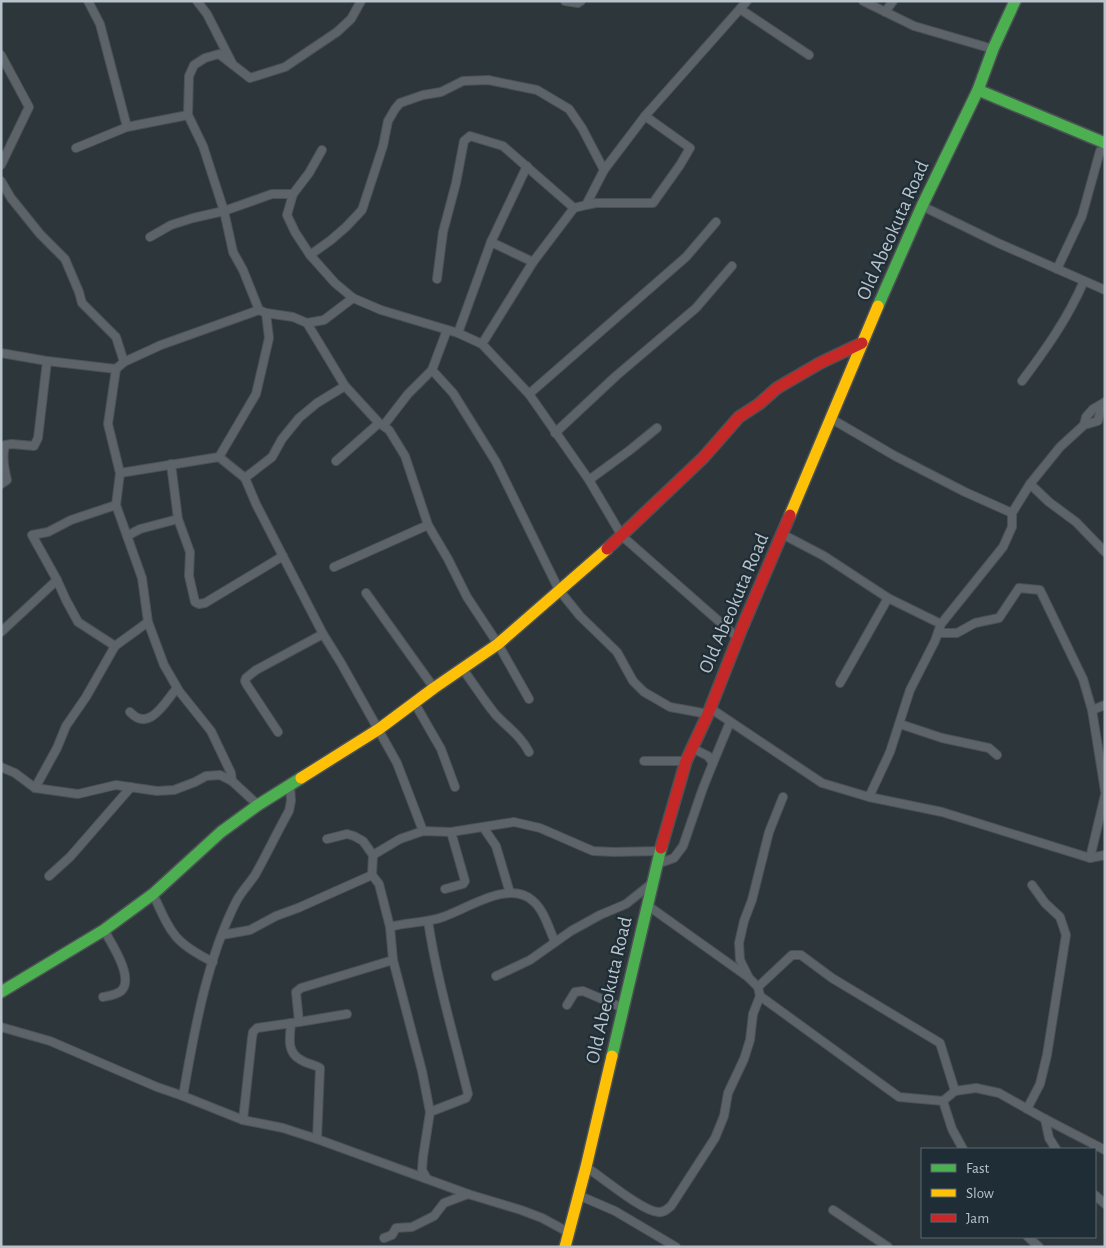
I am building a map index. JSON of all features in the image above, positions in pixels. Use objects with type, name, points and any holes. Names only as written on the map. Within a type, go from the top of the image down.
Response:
[{"type":"main road","name":"Old Abeokuta Road","points":[[565,1247],[586,1167],[652,883],[686,761],[709,711],[862,343],[922,206],[978,90],[993,49],[1015,1]]},
{"type":"main road","points":[[978,90],[1105,143]]},
{"type":"main road","points":[[1,992],[104,930],[153,894],[221,832],[258,805],[379,729],[414,702],[498,644],[622,536],[703,458],[739,417],[760,404],[777,388],[820,363],[862,343]]},
{"type":"street","points":[[88,1],[100,24],[128,127]]},
{"type":"street","points":[[197,1],[207,14],[234,67]]},
{"type":"street","points":[[219,457],[256,394],[269,338],[262,311],[233,252],[224,211],[203,146],[188,114],[189,76],[194,65],[205,58],[219,54],[250,78],[285,67],[338,32],[351,19],[361,1]]},
{"type":"street","points":[[565,1],[578,3],[581,1]]},
{"type":"street","points":[[586,205],[604,170],[645,116],[747,1]]},
{"type":"street","points":[[863,1],[914,26],[993,49]]},
{"type":"street","points":[[885,12],[893,1]]},
{"type":"street","points":[[740,9],[809,55]]},
{"type":"street","points":[[1,55],[29,107],[1,165]]},
{"type":"street","points":[[310,255],[331,240],[362,210],[383,146],[388,121],[400,103],[440,92],[463,81],[488,80],[537,90],[569,108],[604,170]]},
{"type":"street","points":[[76,148],[128,127],[188,114]]},
{"type":"street","points":[[482,344],[533,262],[574,208],[596,203],[652,203],[680,166],[690,148],[645,116]]},
{"type":"street","points":[[437,280],[443,232],[456,183],[464,141],[470,136],[503,146],[574,208]]},
{"type":"street","points":[[1057,270],[1082,216],[1100,151],[1105,149]]},
{"type":"street","points":[[322,150],[309,173],[293,194],[287,214],[295,232],[310,255],[335,283],[353,298],[403,317],[458,333],[482,344],[529,394],[589,480],[622,536],[738,638]]},
{"type":"street","points":[[458,333],[491,242],[527,166]]},
{"type":"street","points":[[1,181],[11,198],[40,234],[65,259],[82,303],[116,337],[124,362]]},
{"type":"street","points":[[150,237],[171,225],[224,211],[272,194],[293,194]]},
{"type":"street","points":[[922,206],[998,243],[1105,290]]},
{"type":"street","points":[[529,394],[686,257],[716,222]]},
{"type":"street","points":[[491,242],[533,262]]},
{"type":"street","points":[[555,433],[616,376],[696,308],[732,266]]},
{"type":"street","points":[[1022,381],[1063,324],[1084,281]]},
{"type":"street","points":[[232,781],[231,773],[211,731],[177,688],[164,666],[148,622],[142,578],[116,505],[120,473],[108,424],[116,369],[124,362],[161,345],[262,311],[293,317],[307,323],[324,320],[353,298]]},
{"type":"street","points":[[307,323],[346,386],[389,430],[405,456],[428,525],[467,597],[498,644],[529,699]]},
{"type":"street","points":[[336,460],[382,424],[432,370],[447,330]]},
{"type":"street","points":[[1,353],[47,361],[116,369]]},
{"type":"street","points":[[1,484],[6,480],[3,465],[5,445],[34,446],[38,438],[47,361]]},
{"type":"street","points":[[432,370],[453,393],[496,462],[558,590],[580,616],[617,652],[633,680],[644,692],[670,707],[709,711],[730,722],[822,782],[869,797],[942,812],[1090,858],[1105,855]]},
{"type":"street","points":[[245,478],[272,457],[282,439],[299,418],[317,403],[346,386]]},
{"type":"street","points":[[1098,421],[1103,404]]},
{"type":"street","points":[[1084,425],[1086,416],[1093,409],[1103,404]]},
{"type":"street","points":[[830,418],[895,456],[965,492],[1012,513]]},
{"type":"street","points":[[869,797],[890,752],[910,690],[941,624],[1003,547],[1012,527],[1012,513],[1030,484],[1060,446],[1084,425],[1098,421]]},
{"type":"street","points":[[1098,421],[1105,428]]},
{"type":"street","points":[[589,480],[657,428]]},
{"type":"street","points":[[120,473],[219,457],[245,478],[256,504],[323,634],[397,763],[423,831]]},
{"type":"street","points":[[172,464],[178,519],[190,552],[189,576],[195,602],[199,604],[205,603],[284,556]]},
{"type":"street","points":[[1030,484],[1049,502],[1076,522],[1105,552]]},
{"type":"street","points":[[115,646],[78,622],[32,535],[48,532],[71,520],[116,505]]},
{"type":"street","points":[[126,536],[140,529],[178,519]]},
{"type":"street","points":[[334,567],[428,525]]},
{"type":"street","points":[[782,534],[824,556],[888,598],[941,624]]},
{"type":"street","points":[[1,632],[57,580]]},
{"type":"street","points":[[938,633],[958,633],[974,623],[999,618],[1019,588],[1040,590],[1072,654],[1082,679],[1092,710],[1104,774],[1105,791]]},
{"type":"street","points":[[366,593],[434,688]]},
{"type":"street","points":[[840,683],[888,598]]},
{"type":"street","points":[[35,788],[57,748],[66,726],[86,697],[115,646],[148,622]]},
{"type":"street","points":[[278,732],[247,684],[246,678],[256,670],[323,634]]},
{"type":"street","points":[[462,668],[494,712],[504,724],[515,731],[529,752]]},
{"type":"street","points":[[130,712],[136,718],[146,720],[155,715],[177,688]]},
{"type":"street","points":[[414,702],[441,749],[455,787]]},
{"type":"street","points":[[1092,710],[1105,705]]},
{"type":"street","points":[[657,864],[674,858],[683,846],[730,722]]},
{"type":"street","points":[[900,724],[942,738],[989,748],[998,755]]},
{"type":"street","points":[[692,748],[708,756],[713,763]]},
{"type":"street","points":[[644,761],[686,761]]},
{"type":"street","points":[[1,767],[15,773],[35,788],[78,794],[116,786],[174,790],[206,776],[220,775],[232,781],[258,805]]},
{"type":"street","points":[[184,1096],[192,1046],[213,962],[222,935],[237,900],[254,876],[289,811],[291,801],[290,785]]},
{"type":"street","points":[[50,876],[70,857],[131,787]]},
{"type":"street","points":[[1090,858],[1105,795]]},
{"type":"street","points":[[749,978],[740,960],[739,943],[769,832],[783,797]]},
{"type":"street","points":[[372,855],[400,839],[423,831],[451,832],[514,822],[540,828],[593,850],[614,852],[661,851]]},
{"type":"street","points":[[483,827],[496,846],[510,893]]},
{"type":"street","points":[[445,889],[463,884],[465,881],[451,832]]},
{"type":"street","points":[[326,839],[347,834],[354,836],[363,841],[372,855],[372,875],[379,884],[390,927],[393,960],[422,1072],[430,1112],[422,1170],[426,1178]]},
{"type":"street","points":[[222,935],[250,930],[276,916],[372,875]]},
{"type":"street","points":[[496,976],[530,960],[571,931],[626,904],[652,883]]},
{"type":"street","points":[[1027,1109],[1040,1084],[1047,1055],[1066,935],[1060,917],[1045,903],[1032,885]]},
{"type":"street","points":[[390,927],[444,917],[480,900],[510,893],[533,900],[541,911],[555,942]]},
{"type":"street","points":[[153,894],[171,932],[179,941],[195,953],[213,962]]},
{"type":"street","points":[[586,1167],[645,1208],[657,1212],[664,1211],[672,1206],[715,1138],[724,1116],[728,1093],[750,1040],[753,1014],[760,996],[758,986],[647,906]]},
{"type":"street","points":[[428,921],[440,990],[468,1094],[466,1098],[430,1112]]},
{"type":"street","points":[[103,998],[122,990],[126,983],[124,969],[104,930]]},
{"type":"street","points":[[758,986],[792,956],[801,954],[832,978],[940,1044],[955,1091]]},
{"type":"street","points":[[317,1139],[320,1068],[300,1060],[291,1051],[289,1046],[295,1023],[296,992],[301,988],[393,960]]},
{"type":"street","points":[[567,1005],[575,992],[583,991],[623,1008]]},
{"type":"street","points":[[760,996],[899,1096],[943,1101],[955,1091],[976,1088],[999,1093],[1105,1150]]},
{"type":"street","points":[[243,1120],[253,1032],[257,1028],[347,1014]]},
{"type":"street","points":[[1,1027],[50,1041],[157,1087],[243,1120],[284,1128],[317,1139],[468,1194],[542,1218],[568,1232]]},
{"type":"street","points":[[943,1101],[952,1129],[962,1148]]},
{"type":"street","points":[[1045,1119],[1049,1138],[1055,1148]]},
{"type":"street","points":[[384,1238],[392,1235],[396,1228],[412,1227],[434,1216],[444,1203],[468,1194]]},
{"type":"street","points":[[578,1195],[614,1211],[676,1247]]},
{"type":"street","points":[[833,1210],[888,1247]]},
{"type":"street","points":[[1029,1238],[1039,1247]]},
{"type":"traffic: fast","points":[[878,306],[922,206],[978,90],[993,49],[1015,1]]},
{"type":"traffic: fast","points":[[978,90],[1105,143]]},
{"type":"traffic: fast","points":[[1,992],[104,930],[153,894],[221,832],[258,805],[301,778]]},
{"type":"traffic: fast","points":[[612,1056],[661,848]]},
{"type":"traffic: slow","points":[[790,515],[878,306]]},
{"type":"traffic: slow","points":[[301,778],[379,729],[498,644],[607,549]]},
{"type":"traffic: slow","points":[[565,1247],[612,1056]]},
{"type":"traffic: jam","points":[[607,549],[703,458],[739,417],[759,404],[777,388],[820,363],[862,343]]},
{"type":"traffic: jam","points":[[661,848],[686,761],[708,714],[790,515]]}]
